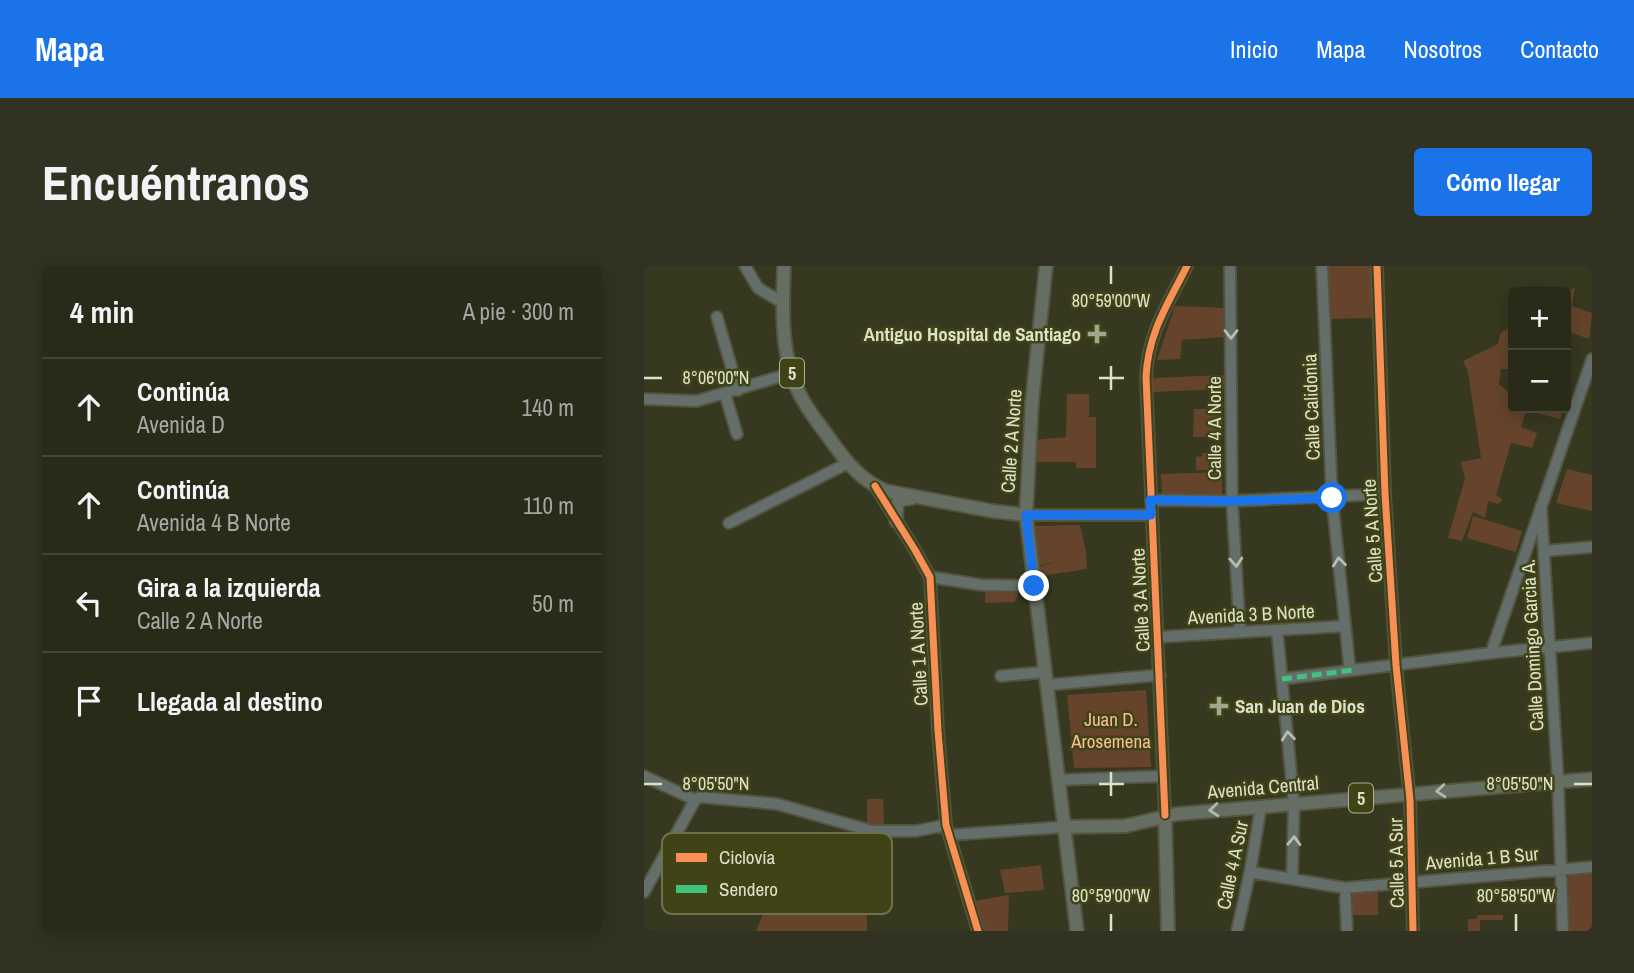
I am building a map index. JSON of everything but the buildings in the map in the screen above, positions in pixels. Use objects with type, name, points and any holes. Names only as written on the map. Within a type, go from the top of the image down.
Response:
[{"type":"main road","name":"5","points":[[784,266],[785,346],[792,373],[804,402],[848,463],[875,486],[886,491],[1026,515]]},
{"type":"main road","name":"Calle 2 A Norte","points":[[1046,266],[1032,402],[1026,515],[1077,931]]},
{"type":"main road","points":[[896,520],[897,504],[907,498],[916,497]]},
{"type":"main road","name":"Avenida Central","points":[[1065,827],[1125,826],[1169,817],[1261,806],[1592,779]]},
{"type":"main road","points":[[1168,931],[1169,817]]},
{"type":"street","points":[[745,266],[758,288],[783,303]]},
{"type":"street","name":"Calle 3 A Norte","points":[[1169,817],[1163,776],[1146,377],[1147,352],[1155,328],[1187,266]]},
{"type":"street","name":"Calle 4 A Norte","points":[[1230,266],[1232,501],[1240,632]]},
{"type":"street","name":"Calle Calidonia","points":[[1322,266],[1332,498],[1350,667],[1354,670]]},
{"type":"street","name":"Calle 5 A Norte","points":[[1377,266],[1385,494],[1396,665],[1410,794]]},
{"type":"street","points":[[718,317],[738,390]]},
{"type":"street","name":"Calle Domingo Garcia A.","points":[[1491,653],[1541,506],[1588,384],[1592,359]]},
{"type":"street","points":[[644,400],[696,401],[792,373]]},
{"type":"street","points":[[725,394],[737,434]]},
{"type":"street","points":[[729,523],[848,463]]},
{"type":"street","name":"Calle 1 A Norte","points":[[875,486],[930,577],[937,719],[947,830],[978,931]]},
{"type":"street","points":[[1150,500],[1232,501],[1385,494]]},
{"type":"street","name":"Calle Domingo Garcia A.","points":[[1541,506],[1558,781],[1563,931]]},
{"type":"street","points":[[1026,515],[1151,515]]},
{"type":"street","points":[[1544,551],[1592,547]]},
{"type":"street","points":[[930,577],[982,585],[1034,586]]},
{"type":"street","name":"Avenida 3 B Norte","points":[[1158,637],[1345,626]]},
{"type":"street","points":[[1277,630],[1294,804],[1293,879]]},
{"type":"street","points":[[1282,679],[1592,643]]},
{"type":"street","points":[[1001,676],[1046,678],[1160,675]]},
{"type":"street","points":[[644,776],[695,800]]},
{"type":"street","points":[[1059,780],[1163,776]]},
{"type":"street","name":"Calle 5 A Sur","points":[[1410,794],[1413,931]]},
{"type":"street","points":[[677,833],[695,800],[700,797],[777,804],[872,831],[1065,827]]},
{"type":"street","name":"Calle 4 A Sur","points":[[1237,931],[1261,806]]},
{"type":"street","points":[[644,892],[662,860]]},
{"type":"street","name":"Avenida 1 B Sur","points":[[1250,872],[1345,888],[1592,867]]},
{"type":"street","points":[[1345,888],[1347,931]]},
{"type":"green space","points":[[1325,266],[1371,266],[1373,318],[1327,319]]},
{"type":"green space","points":[[1575,288],[1572,306],[1592,313],[1589,339],[1571,333],[1571,289]]},
{"type":"green space","points":[[1175,306],[1225,308],[1225,337],[1182,340],[1180,359],[1157,360]]},
{"type":"green space","points":[[1508,328],[1508,369],[1501,369],[1499,384],[1508,392],[1508,413],[1525,413],[1521,427],[1537,433],[1532,448],[1511,443],[1496,495],[1503,500],[1498,504],[1488,501],[1485,518],[1473,512],[1462,541],[1448,538],[1465,478],[1461,462],[1481,458],[1468,372],[1463,361],[1498,344],[1500,334]]},
{"type":"green space","points":[[1225,375],[1225,389],[1152,392],[1152,378]]},
{"type":"green space","points":[[1067,394],[1089,394],[1089,417],[1096,417],[1096,468],[1076,468],[1076,462],[1035,462],[1035,440],[1066,437]]},
{"type":"green space","points":[[1194,409],[1223,409],[1222,437],[1193,437]]},
{"type":"green space","points":[[1537,413],[1562,413],[1560,419]]},
{"type":"green space","points":[[1202,453],[1223,453],[1223,470],[1196,470],[1196,457],[1202,456]]},
{"type":"green space","points":[[1567,469],[1592,475],[1592,511],[1556,503]]},
{"type":"green space","points":[[1222,472],[1222,496],[1162,495],[1161,474]]},
{"type":"green space","points":[[1473,516],[1522,531],[1516,552],[1467,538]]},
{"type":"green space","points":[[1080,525],[1087,569],[1041,576],[1039,567],[1055,562],[1037,566],[1031,526]]},
{"type":"green space","points":[[985,589],[1018,589],[1018,597],[1015,602],[985,603]]},
{"type":"green space","name":"Juan D. Arosemena","points":[[1146,690],[1151,767],[1074,768],[1067,695]]},
{"type":"green space","points":[[867,799],[883,799],[884,824],[867,825]]},
{"type":"green space","points":[[1041,865],[1044,890],[1005,893],[1000,870]]},
{"type":"green space","points":[[1592,872],[1592,931],[1570,931],[1568,873]]},
{"type":"green space","points":[[1378,891],[1378,915],[1352,915],[1352,892]]},
{"type":"green space","points":[[1009,895],[1008,931],[983,931],[974,901]]},
{"type":"green space","points":[[763,914],[867,914],[867,931],[756,931]]},
{"type":"green space","points":[[1477,915],[1503,915],[1503,920],[1480,920],[1480,931],[1468,931],[1468,919],[1477,919]]},
{"type":"marked path","points":[[1282,679],[1354,670]]},
{"type":"cycle path","points":[[1165,815],[1146,377],[1155,333],[1187,266]]},
{"type":"cycle path","points":[[1377,266],[1385,494],[1396,665],[1410,800],[1413,931]]},
{"type":"cycle path","points":[[875,486],[930,577],[946,825],[978,931]]},
{"type":"place","name":"Antiguo Hospital de Santiago","points":[[1097,334]]},
{"type":"place","name":"San Juan de Dios","points":[[1219,706]]},
{"type":"route","points":[[1034,586],[1026,515],[1151,515],[1150,500],[1332,498]]}]
